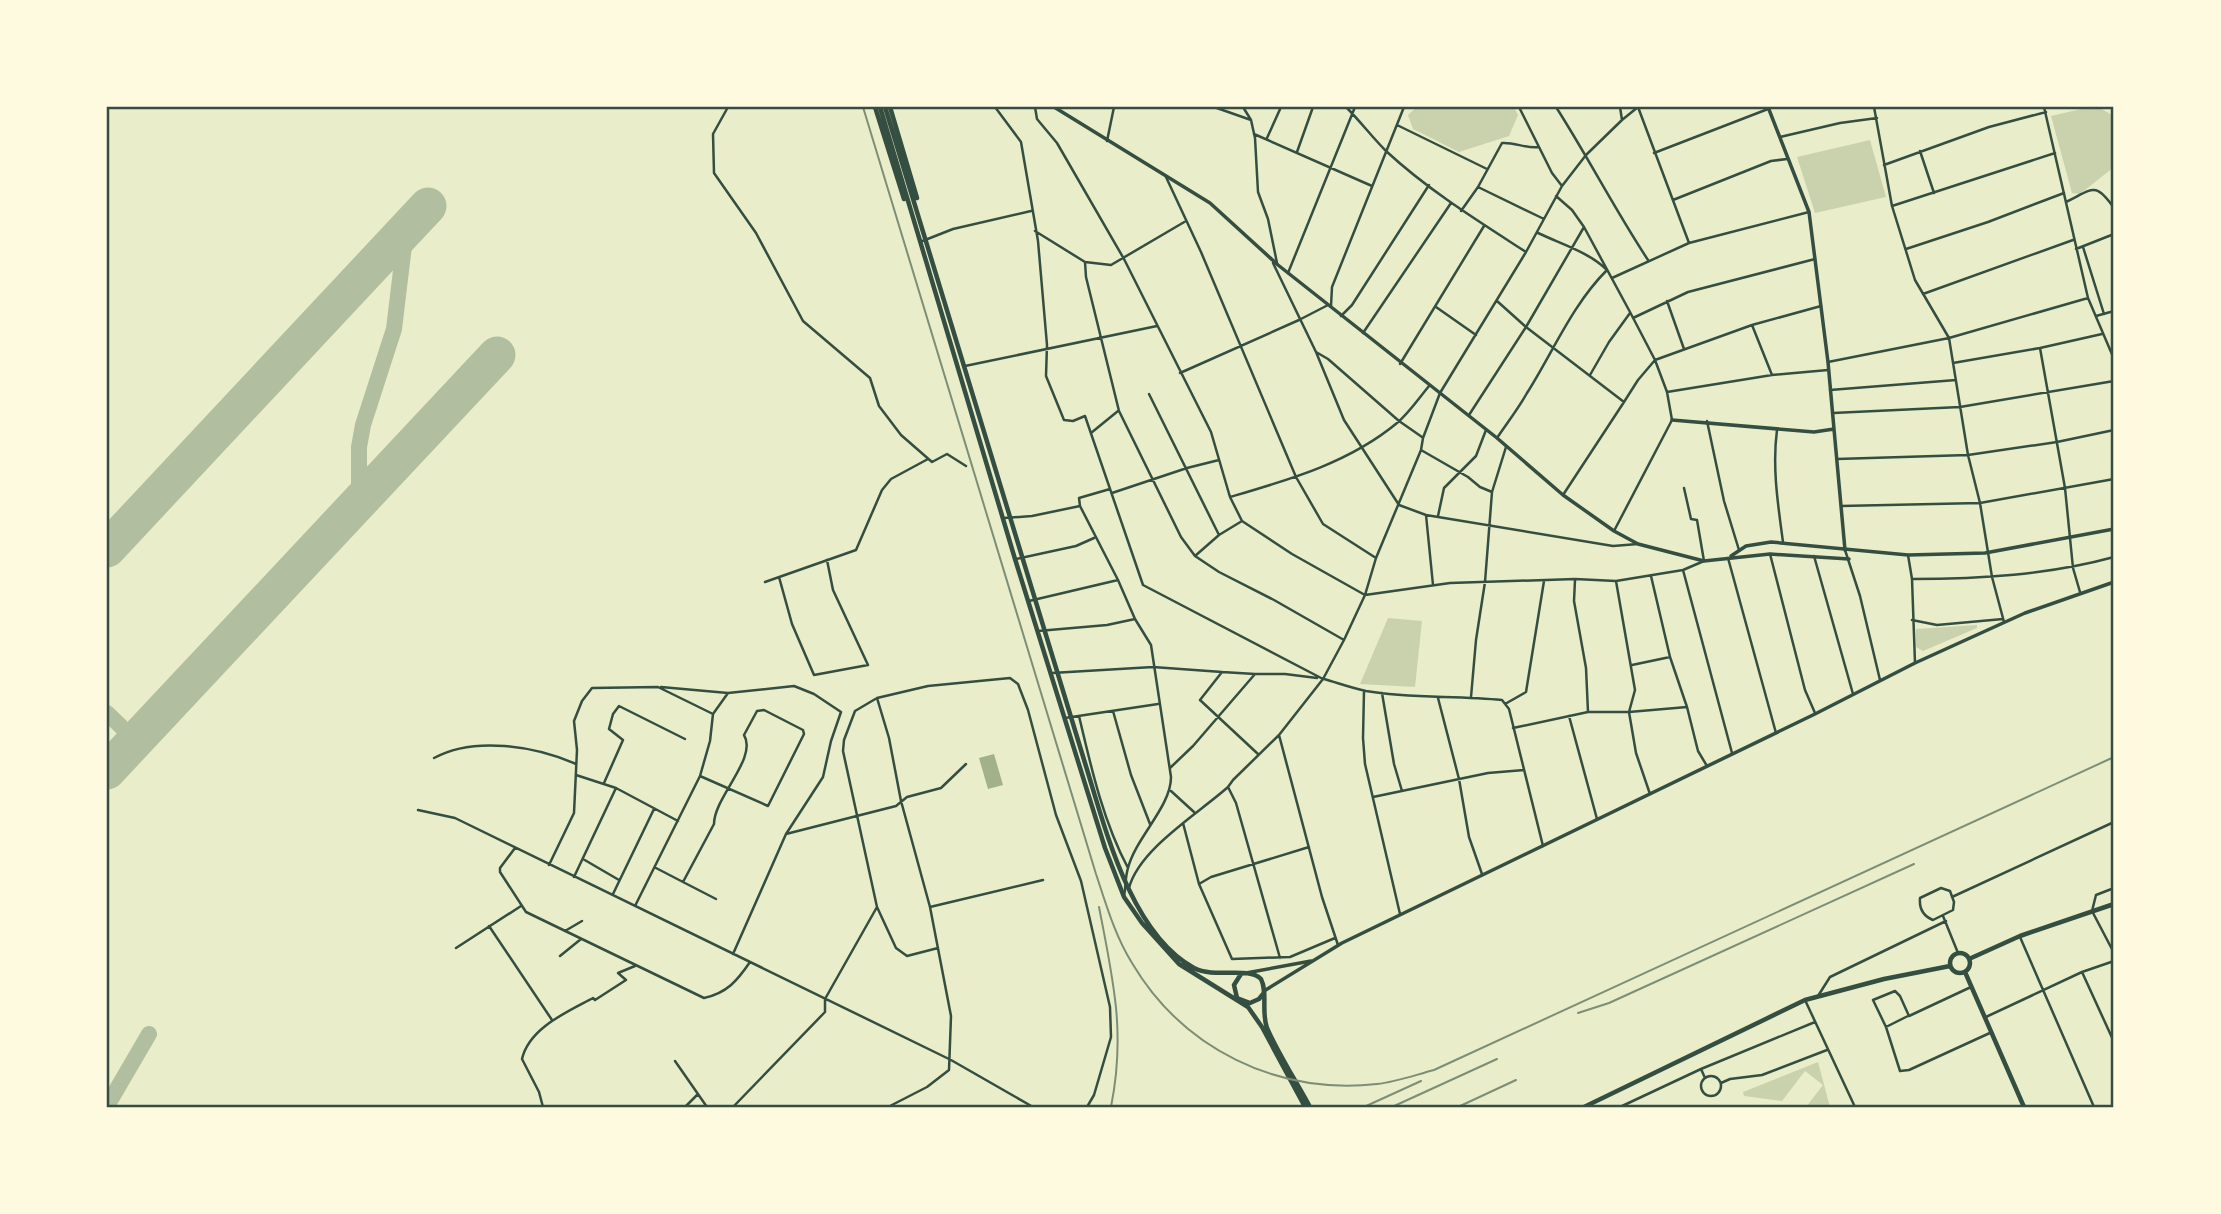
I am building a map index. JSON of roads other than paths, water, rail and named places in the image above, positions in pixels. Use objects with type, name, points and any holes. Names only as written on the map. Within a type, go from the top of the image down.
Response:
[{"type":"main road","points":[[877,107],[1007,518],[1036,599],[1041,631]]},
{"type":"main road","points":[[888,107],[1007,518],[1015,559],[1127,889],[1155,930],[1185,962],[1210,973],[1258,975],[1264,983],[1264,1026]]},
{"type":"main road","points":[[1068,717],[1105,848],[1124,897],[1142,923],[1191,974],[1241,1001],[1255,1002],[1264,991]]},
{"type":"main road","points":[[1969,959],[2020,936],[2114,904]]},
{"type":"main road","points":[[1958,953],[1969,959],[1970,965],[1965,972],[1957,973],[1950,966],[1950,960],[1958,953]]},
{"type":"main road","points":[[1584,1107],[1805,1000],[1884,979],[1950,966]]},
{"type":"main road","points":[[1965,972],[2024,1107]]},
{"type":"main road","points":[[1245,973],[1238,977],[1234,985],[1235,994],[1264,1026],[1308,1107]]},
{"type":"street","points":[[728,107],[713,134],[714,173],[756,233],[803,321],[870,378],[879,407],[901,435],[932,462],[947,454],[966,466]]},
{"type":"street","points":[[995,107],[1021,142],[1038,241],[1047,350],[1046,376],[1064,420],[1073,421],[1085,416],[1143,585],[1323,679]]},
{"type":"street","points":[[1035,107],[1037,119],[1064,154],[1124,258],[1211,432],[1230,497],[1242,521],[1292,554],[1365,595],[1433,585],[1575,579],[1616,580],[1683,570],[1704,561],[1770,554],[1849,559]]},
{"type":"street","points":[[1054,107],[1210,203],[1278,265],[1486,430],[1563,495],[1614,531],[1638,544],[1704,561]]},
{"type":"street","points":[[1107,141],[1114,107]]},
{"type":"street","points":[[1214,107],[1251,120]]},
{"type":"street","points":[[1242,107],[1251,120],[1258,192],[1268,219],[1278,265]]},
{"type":"street","points":[[1267,138],[1280,107]]},
{"type":"street","points":[[1297,152],[1313,107]]},
{"type":"street","points":[[1346,107],[1386,150],[1451,203],[1526,252]]},
{"type":"street","points":[[1288,273],[1355,107]]},
{"type":"street","points":[[1330,306],[1332,286],[1404,107]]},
{"type":"street","points":[[1519,107],[1562,186]]},
{"type":"street","points":[[1556,107],[1622,221],[1648,260]]},
{"type":"street","points":[[1620,107],[1622,120]]},
{"type":"street","points":[[1124,897],[1139,868],[1183,822],[1213,801],[1279,735],[1323,679],[1365,595],[1376,558],[1421,450],[1440,393],[1526,252],[1562,186],[1586,155],[1638,107],[1689,243]]},
{"type":"street","points":[[1874,107],[1892,206],[1915,280],[1949,338],[1968,455],[2003,621]]},
{"type":"street","points":[[1654,153],[1768,108],[1809,212],[1828,362],[1845,550],[1880,680]]},
{"type":"street","points":[[1884,165],[2046,108],[2073,240],[2088,298],[2114,359]]},
{"type":"street","points":[[1779,138],[1877,118]]},
{"type":"street","points":[[1397,125],[1487,169]]},
{"type":"street","points":[[1254,134],[1372,186]]},
{"type":"street","points":[[1461,211],[1478,187],[1502,143],[1511,142],[1539,148]]},
{"type":"street","points":[[1920,151],[1934,193]]},
{"type":"street","points":[[1892,206],[2055,153]]},
{"type":"street","points":[[1673,200],[1771,161],[1787,159]]},
{"type":"street","points":[[1165,174],[1296,477],[1323,524],[1376,558]]},
{"type":"street","points":[[1342,316],[1352,305],[1429,185]]},
{"type":"street","points":[[1478,187],[1544,219]]},
{"type":"street","points":[[2066,202],[2097,190],[2103,192],[2114,208]]},
{"type":"street","points":[[1906,249],[2064,194]]},
{"type":"street","points":[[1556,196],[1572,209],[1584,227],[1655,360],[1667,391],[1672,420],[1614,531]]},
{"type":"street","points":[[1363,333],[1451,203]]},
{"type":"street","points":[[920,242],[953,229],[1031,211]]},
{"type":"street","points":[[1612,278],[1689,243],[1809,212]]},
{"type":"street","points":[[1035,231],[1085,262],[1111,265],[1186,221]]},
{"type":"street","points":[[1401,364],[1485,225]]},
{"type":"street","points":[[1468,416],[1526,327],[1584,227]]},
{"type":"street","points":[[1537,232],[1600,263],[1607,270]]},
{"type":"street","points":[[2076,249],[2114,234]]},
{"type":"street","points":[[1038,241],[1041,235]]},
{"type":"street","points":[[1923,294],[2073,240]]},
{"type":"street","points":[[2083,247],[2104,314]]},
{"type":"street","points":[[1633,318],[1688,292],[1816,258]]},
{"type":"street","points":[[1272,260],[1316,352],[1344,419],[1399,505],[1426,515],[1613,546],[1638,544]]},
{"type":"street","points":[[1085,262],[1086,277],[1119,411],[1181,537],[1195,556],[1219,572],[1344,640]]},
{"type":"street","points":[[1497,439],[1594,283],[1607,270]]},
{"type":"street","points":[[1828,362],[1949,338],[2088,298]]},
{"type":"street","points":[[1497,301],[1526,327],[1624,402]]},
{"type":"street","points":[[1667,301],[1684,349]]},
{"type":"street","points":[[1180,373],[1330,306]]},
{"type":"street","points":[[1436,306],[1476,335]]},
{"type":"street","points":[[1563,495],[1638,380],[1655,360],[1752,325],[1821,306]]},
{"type":"street","points":[[2096,316],[2114,311]]},
{"type":"street","points":[[1590,375],[1630,312]]},
{"type":"street","points":[[1752,325],[1772,375]]},
{"type":"street","points":[[964,366],[1157,326]]},
{"type":"street","points":[[1953,363],[2102,334]]},
{"type":"street","points":[[2040,348],[2065,488],[2073,568],[2080,592]]},
{"type":"street","points":[[1316,352],[1423,438]]},
{"type":"street","points":[[1667,391],[1772,375],[1828,370]]},
{"type":"street","points":[[1830,390],[1956,380]]},
{"type":"street","points":[[1832,413],[1960,407],[2114,381]]},
{"type":"street","points":[[1230,497],[1296,477],[1362,448],[1399,421],[1429,386]]},
{"type":"street","points":[[1149,394],[1219,535]]},
{"type":"street","points":[[1091,433],[1119,411]]},
{"type":"street","points":[[1672,420],[1814,432],[1834,429]]},
{"type":"street","points":[[1707,421],[1724,501],[1739,551]]},
{"type":"street","points":[[1778,427],[1775,446],[1783,542]]},
{"type":"street","points":[[1438,517],[1444,488],[1476,456],[1486,430]]},
{"type":"street","points":[[1837,458],[1968,455],[2057,442],[2114,430]]},
{"type":"street","points":[[1471,697],[1485,582],[1492,492],[1506,447]]},
{"type":"street","points":[[1421,450],[1492,492]]},
{"type":"street","points":[[765,582],[856,550],[882,490],[891,479],[928,459]]},
{"type":"street","points":[[1127,889],[1128,868],[1150,824],[1171,791],[1170,768],[1151,645],[1094,538],[1079,498],[1154,480],[1219,460]]},
{"type":"street","points":[[1841,506],[1980,503],[2114,479]]},
{"type":"street","points":[[1684,488],[1691,519],[1696,520],[1704,561]]},
{"type":"street","points":[[1007,518],[1080,506]]},
{"type":"street","points":[[1426,515],[1433,585]]},
{"type":"street","points":[[1195,556],[1219,535],[1242,521]]},
{"type":"street","points":[[1728,558],[1746,547],[1771,541],[1908,555],[1988,552],[2114,529]]},
{"type":"street","points":[[1015,559],[1076,545],[1094,538]]},
{"type":"street","points":[[1770,554],[1805,691],[1815,714]]},
{"type":"street","points":[[1908,555],[1912,579],[1915,663]]},
{"type":"street","points":[[1814,556],[1853,694]]},
{"type":"street","points":[[1912,579],[1992,577],[2073,568],[2114,557]]},
{"type":"street","points":[[1728,558],[1776,733]]},
{"type":"street","points":[[779,577],[792,624],[814,674],[868,665],[833,590],[827,560]]},
{"type":"street","points":[[1683,570],[1732,754]]},
{"type":"street","points":[[1651,576],[1670,657],[1698,751],[1707,766]]},
{"type":"street","points":[[1575,579],[1574,601],[1586,668],[1588,712]]},
{"type":"street","points":[[1029,601],[1118,580]]},
{"type":"street","points":[[1616,580],[1635,690],[1629,712],[1636,754],[1650,794]]},
{"type":"street","points":[[1505,704],[1526,692],[1544,581]]},
{"type":"street","points":[[1264,991],[1338,945],[1915,663],[2003,621],[2114,582]]},
{"type":"street","points":[[1041,631],[1107,625],[1135,619]]},
{"type":"street","points":[[1912,620],[1937,625],[2003,621]]},
{"type":"street","points":[[1632,665],[1670,657]]},
{"type":"street","points":[[1054,673],[1153,667],[1294,674],[1364,691],[1438,698],[1502,700],[1509,709],[1543,846]]},
{"type":"street","points":[[1222,672],[1200,700],[1258,754]]},
{"type":"street","points":[[1170,768],[1193,746],[1255,674]]},
{"type":"street","points":[[938,948],[907,956],[897,948],[877,907],[843,751],[845,740],[855,711],[877,698],[928,686],[1010,678],[1018,684],[1028,710],[1056,815],[1081,881],[1110,1007],[1111,1037],[1094,1095],[1087,1107]]},
{"type":"street","points":[[549,864],[574,813],[574,721],[582,701],[592,688],[658,687],[728,693],[794,686],[814,694],[841,712],[823,777],[786,834],[733,954]]},
{"type":"street","points":[[658,687],[713,714]]},
{"type":"street","points":[[1364,691],[1363,747],[1400,915]]},
{"type":"street","points":[[635,906],[700,776],[710,741],[713,714],[728,693]]},
{"type":"street","points":[[1382,693],[1394,764],[1402,791]]},
{"type":"street","points":[[877,698],[890,738],[901,801],[930,906],[951,1016],[949,1070],[928,1087],[888,1107]]},
{"type":"street","points":[[1438,698],[1469,837],[1482,875]]},
{"type":"street","points":[[1068,717],[1158,704]]},
{"type":"street","points":[[604,783],[623,740],[609,729],[618,706],[685,739]]},
{"type":"street","points":[[1513,728],[1588,712],[1687,707]]},
{"type":"street","points":[[683,882],[714,824],[714,817],[728,788],[748,751],[749,743],[744,735],[757,711],[764,710],[803,730],[804,734],[768,806],[728,788],[700,776]]},
{"type":"street","points":[[1112,711],[1130,775],[1150,824]]},
{"type":"street","points":[[1079,716],[1094,777],[1119,852],[1128,868]]},
{"type":"street","points":[[1569,716],[1597,819]]},
{"type":"street","points":[[1279,735],[1338,945]]},
{"type":"street","points":[[434,758],[450,749],[481,745],[552,754],[576,764]]},
{"type":"street","points":[[786,834],[896,806],[901,801],[941,788],[966,765]]},
{"type":"street","points":[[1373,797],[1458,779],[1524,770]]},
{"type":"street","points":[[576,775],[616,788],[678,821]]},
{"type":"street","points":[[1228,787],[1236,803],[1280,958]]},
{"type":"street","points":[[574,877],[616,788]]},
{"type":"street","points":[[1171,791],[1194,812]]},
{"type":"street","points":[[613,895],[654,809]]},
{"type":"street","points":[[418,810],[456,818],[951,1060],[1033,1107]]},
{"type":"street","points":[[1183,822],[1199,884],[1232,959],[1290,957],[1336,937]]},
{"type":"street","points":[[1952,897],[2114,822]]},
{"type":"street","points":[[1199,884],[1211,877],[1309,847]]},
{"type":"street","points":[[515,848],[500,868],[500,872],[526,912],[635,966],[704,998],[718,995],[736,984],[750,962]]},
{"type":"street","points":[[583,859],[620,880]]},
{"type":"street","points":[[655,867],[716,900]]},
{"type":"street","points":[[930,906],[1043,880]]},
{"type":"street","points":[[1941,888],[1950,891],[1952,897],[1953,910],[1933,920],[1926,917],[1919,905],[1920,898],[1941,888]]},
{"type":"street","points":[[2114,888],[2096,895],[2092,911],[2114,953]]},
{"type":"street","points":[[456,948],[521,905]]},
{"type":"street","points":[[733,1107],[825,1012],[825,999],[877,907]]},
{"type":"street","points":[[1943,916],[1958,953]]},
{"type":"street","points":[[565,931],[582,921]]},
{"type":"street","points":[[1817,996],[1830,977],[1946,922]]},
{"type":"street","points":[[489,926],[553,1021]]},
{"type":"street","points":[[2020,936],[2094,1107]]},
{"type":"street","points":[[560,956],[581,939]]},
{"type":"street","points":[[1245,973],[1313,960]]},
{"type":"street","points":[[1986,1017],[2082,972],[2114,961]]},
{"type":"street","points":[[543,1107],[539,1092],[522,1059],[525,1046],[553,1021],[593,998],[595,1000],[626,980],[618,973],[635,966]]},
{"type":"street","points":[[2082,972],[2114,1042]]},
{"type":"street","points":[[1886,1027],[1972,987]]},
{"type":"street","points":[[1909,1016],[1895,991],[1873,1000],[1886,1027],[1900,1071],[1909,1070],[1992,1032]]},
{"type":"street","points":[[1805,1000],[1855,1107]]},
{"type":"street","points":[[1620,1107],[1701,1069],[1815,1022]]},
{"type":"street","points":[[1721,1083],[1730,1079],[1762,1075],[1828,1050]]},
{"type":"street","points":[[674,1061],[707,1107]]},
{"type":"street","points":[[1701,1069],[1705,1079],[1701,1087],[1707,1095],[1716,1095],[1721,1090],[1721,1083],[1714,1077],[1705,1079]]},
{"type":"street","points":[[685,1107],[698,1094]]},
{"type":"railway","points":[[863,107],[1096,874],[1116,931],[1132,963],[1153,993],[1178,1020],[1206,1042],[1236,1060],[1269,1073],[1304,1082],[1340,1085],[1384,1083],[1434,1070],[2114,757]]},
{"type":"railway","points":[[1578,1013],[1609,1003],[1914,864]]},
{"type":"railway","points":[[1099,907],[1116,1006],[1117,1054],[1111,1107]]},
{"type":"railway","points":[[1392,1107],[1497,1059]]},
{"type":"railway","points":[[1458,1107],[1516,1080]]},
{"type":"railway","points":[[1364,1107],[1421,1081]]}]
